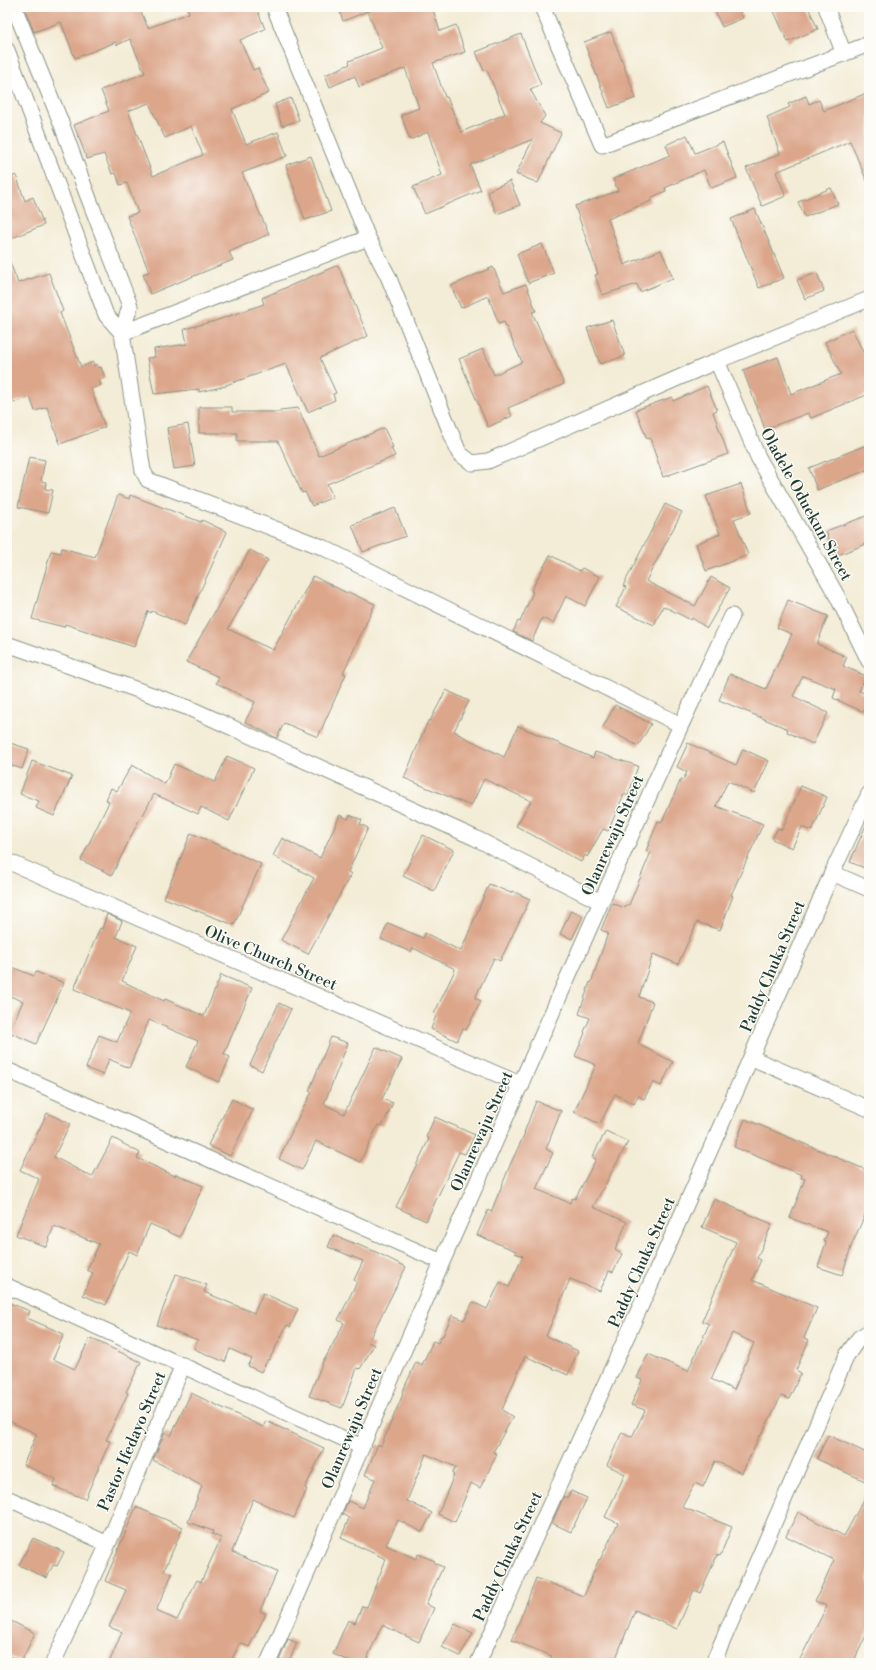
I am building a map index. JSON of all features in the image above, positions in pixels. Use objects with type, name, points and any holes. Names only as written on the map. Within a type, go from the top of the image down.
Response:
[{"type":"street","points":[[14,7],[60,120],[130,306],[122,334],[143,471],[148,480],[322,547],[681,725]]},
{"type":"street","points":[[274,7],[368,238],[388,276],[459,453],[472,463],[488,461],[718,361],[869,299]]},
{"type":"street","points":[[542,7],[602,145],[869,44]]},
{"type":"street","points":[[826,7],[844,54]]},
{"type":"street","points":[[7,50],[106,315],[122,334]]},
{"type":"street","points":[[122,334],[368,238]]},
{"type":"street","name":"Oladele Oduekun Street","points":[[718,361],[758,457],[836,596],[869,661]]},
{"type":"street","name":"Olanrewaju Street","points":[[268,1663],[442,1262],[522,1085],[601,902],[732,616]]},
{"type":"street","points":[[7,644],[189,708],[475,838],[601,902]]},
{"type":"street","points":[[869,794],[832,873],[869,889]]},
{"type":"street","name":"Olive Church Street","points":[[7,861],[522,1085]]},
{"type":"street","name":"Paddy Chuka Street","points":[[478,1663],[668,1248],[832,873]]},
{"type":"street","points":[[752,1058],[869,1109]]},
{"type":"street","points":[[7,1070],[442,1262]]},
{"type":"street","name":"Pastor Ifedayo Street","points":[[7,1286],[183,1365],[108,1544],[53,1663]]},
{"type":"street","points":[[713,1663],[847,1355],[859,1338],[869,1332]]},
{"type":"street","points":[[183,1365],[362,1447]]},
{"type":"street","points":[[7,1498],[108,1544]]},
{"type":"building","points":[[24,7],[139,7],[148,28],[189,13],[187,7],[256,7],[265,29],[240,40],[253,70],[258,68],[269,93],[232,109],[246,144],[278,132],[287,156],[242,173],[269,234],[229,252],[233,260],[150,294],[143,274],[149,272],[127,216],[138,213],[127,183],[120,185],[116,173],[112,174],[104,154],[87,159],[74,125],[109,111],[101,90],[145,73],[130,39],[117,45],[116,42],[75,58],[61,22],[34,32]],"holes":[[[149,103],[165,138],[191,126],[203,155],[153,176],[128,111]]]},
{"type":"building","points":[[338,7],[432,7],[440,31],[456,25],[465,52],[433,63],[445,97],[447,97],[461,132],[505,114],[487,70],[484,71],[476,52],[521,34],[541,85],[530,89],[545,116],[540,123],[561,133],[538,183],[516,174],[533,139],[470,165],[481,190],[425,214],[413,187],[442,175],[428,132],[410,140],[401,115],[419,108],[405,68],[359,87],[355,76],[330,87],[325,75],[350,64],[349,61],[382,48],[368,11],[343,21]]},
{"type":"building","points":[[713,7],[738,7],[743,18],[722,27]]},
{"type":"building","points":[[772,7],[808,7],[818,29],[788,42]]},
{"type":"building","points":[[611,32],[636,98],[609,108],[584,42]]},
{"type":"building","points":[[869,92],[869,186],[850,141],[776,172],[786,196],[762,206],[746,168],[780,154],[767,117],[790,107],[788,104],[806,96],[809,104],[819,100],[824,111]]},
{"type":"building","points":[[291,98],[299,120],[282,126],[275,104]]},
{"type":"building","points":[[687,135],[695,153],[723,142],[737,178],[711,188],[704,170],[665,188],[666,191],[650,198],[651,201],[608,219],[624,265],[661,250],[673,278],[640,292],[637,284],[602,295],[595,275],[598,274],[575,206],[618,191],[613,179],[670,155],[666,145]]},
{"type":"building","points":[[311,156],[331,211],[305,220],[286,165]]},
{"type":"building","points":[[16,175],[25,201],[33,197],[44,225],[7,240],[7,179]]},
{"type":"building","points":[[510,181],[520,205],[497,214],[487,191]]},
{"type":"building","points":[[831,188],[838,204],[805,217],[798,202]]},
{"type":"building","points":[[755,209],[784,278],[759,288],[731,219]]},
{"type":"building","points":[[542,244],[554,273],[528,283],[517,254]]},
{"type":"building","points":[[7,257],[18,283],[49,273],[63,311],[60,313],[81,367],[93,362],[94,366],[97,364],[98,368],[101,367],[105,378],[99,380],[101,385],[91,389],[105,427],[60,444],[47,407],[35,411],[30,397],[7,405]]},
{"type":"building","points":[[338,265],[368,336],[320,358],[336,393],[333,394],[335,400],[308,412],[286,364],[226,386],[199,392],[199,389],[154,394],[147,358],[155,357],[154,349],[187,344],[184,329],[215,321],[264,304],[262,298]]},
{"type":"building","points":[[493,267],[504,292],[526,284],[536,311],[532,312],[564,384],[508,408],[512,416],[488,427],[459,359],[483,349],[494,375],[522,362],[504,322],[499,324],[488,296],[461,308],[451,286]]},
{"type":"building","points":[[817,273],[824,291],[805,299],[797,280]]},
{"type":"building","points":[[612,320],[625,356],[600,364],[587,328]]},
{"type":"building","points":[[852,329],[869,364],[869,394],[811,418],[808,413],[765,429],[743,370],[778,357],[791,394],[841,374],[825,342]]},
{"type":"building","points":[[707,386],[717,410],[713,412],[728,454],[663,477],[650,438],[647,439],[636,410],[672,397],[673,401]]},
{"type":"building","points":[[199,407],[232,407],[232,412],[280,412],[280,410],[298,408],[319,456],[384,428],[393,447],[391,448],[395,456],[327,484],[333,497],[312,506],[305,492],[302,493],[278,441],[237,441],[237,433],[199,433]]},
{"type":"building","points":[[188,424],[195,466],[174,469],[167,428]]},
{"type":"building","points":[[869,444],[869,469],[817,490],[809,468]]},
{"type":"building","points":[[29,457],[45,460],[41,481],[46,482],[45,489],[53,490],[48,513],[18,507]]},
{"type":"building","points":[[741,484],[751,513],[734,519],[748,555],[706,571],[696,544],[720,534],[706,496]]},
{"type":"building","points":[[118,495],[129,499],[130,495],[201,522],[202,520],[227,532],[185,625],[152,611],[151,613],[148,611],[134,647],[65,624],[64,627],[32,619],[51,551],[61,553],[62,548],[95,557]]},
{"type":"building","points":[[665,504],[682,512],[646,581],[695,606],[711,577],[730,588],[707,628],[692,618],[691,620],[663,606],[654,625],[616,607],[626,587],[623,586]]},
{"type":"building","points":[[395,508],[406,536],[363,552],[352,525]]},
{"type":"building","points":[[869,515],[869,543],[835,556],[826,531]]},
{"type":"building","points":[[250,550],[268,560],[228,629],[273,650],[313,576],[347,593],[348,592],[375,604],[343,673],[346,674],[318,737],[284,723],[277,738],[245,722],[255,702],[216,683],[219,677],[186,662]]},
{"type":"building","points":[[550,555],[580,571],[582,568],[600,577],[585,606],[566,596],[553,623],[542,618],[532,641],[513,632],[518,621],[520,622],[533,592],[531,591]]},
{"type":"building","points":[[788,600],[828,616],[817,644],[847,657],[843,666],[866,676],[859,691],[869,695],[869,702],[864,712],[833,698],[836,689],[803,676],[793,696],[828,713],[813,744],[787,732],[788,729],[719,700],[730,674],[766,689],[792,634],[777,628]]},
{"type":"building","points":[[446,690],[469,701],[454,731],[504,757],[518,726],[593,758],[595,752],[638,766],[628,796],[624,794],[608,831],[603,829],[587,857],[585,855],[581,862],[516,826],[531,801],[484,779],[471,806],[404,778],[428,721],[430,721]]},
{"type":"building","points":[[615,705],[651,724],[638,746],[603,727]]},
{"type":"building","points":[[7,742],[29,749],[22,769],[7,764]]},
{"type":"building","points":[[688,743],[736,765],[743,749],[769,761],[754,793],[728,781],[716,806],[763,824],[731,895],[733,896],[720,930],[697,922],[678,964],[653,954],[639,997],[653,1002],[638,1044],[673,1062],[661,1086],[653,1082],[644,1099],[638,1096],[634,1104],[615,1094],[600,1124],[574,1112],[596,1065],[575,1056],[590,1018],[579,1014],[608,933],[601,930],[612,903],[625,908],[626,905],[629,905],[651,852],[646,851],[658,821],[662,822],[681,779],[683,780],[687,772],[677,767]]},
{"type":"building","points":[[227,756],[254,768],[229,821],[201,807],[198,814],[154,794],[142,817],[141,816],[112,875],[81,860],[109,802],[106,800],[111,788],[117,791],[132,765],[165,784],[174,764],[215,782]]},
{"type":"building","points":[[32,761],[72,776],[54,816],[36,808],[39,801],[20,794]]},
{"type":"building","points":[[801,786],[827,797],[812,831],[802,827],[792,848],[772,839],[778,828],[782,830]]},
{"type":"building","points":[[340,815],[348,819],[350,815],[362,820],[360,824],[368,828],[348,872],[351,874],[308,954],[281,940],[314,878],[273,856],[282,838],[320,858]]},
{"type":"building","points":[[869,818],[869,870],[850,862]]},
{"type":"building","points":[[191,833],[261,864],[234,925],[164,898]]},
{"type":"building","points":[[423,835],[454,850],[434,891],[403,876]]},
{"type":"building","points":[[489,884],[511,893],[512,891],[530,899],[500,961],[494,958],[475,998],[481,1001],[466,1030],[463,1029],[457,1041],[431,1029],[436,1016],[434,1014],[455,969],[413,948],[411,952],[381,939],[388,923],[423,938],[425,933],[461,951]]},
{"type":"building","points":[[571,910],[583,916],[572,939],[560,934]]},
{"type":"building","points":[[107,914],[122,921],[116,937],[137,946],[122,981],[164,1001],[165,999],[204,1016],[221,975],[252,988],[224,1054],[230,1057],[219,1082],[186,1067],[198,1041],[149,1020],[129,1068],[109,1059],[103,1075],[86,1068],[99,1035],[117,1042],[130,1013],[74,989],[100,928],[102,929]]},
{"type":"building","points":[[7,965],[34,976],[36,972],[64,983],[36,1044],[9,1032],[23,1001],[7,995]]},
{"type":"building","points":[[279,1003],[291,1009],[262,1071],[250,1065]]},
{"type":"building","points":[[331,1037],[348,1043],[324,1104],[344,1114],[376,1047],[402,1059],[382,1099],[393,1103],[382,1126],[378,1125],[360,1162],[316,1141],[302,1170],[279,1159],[312,1092],[309,1091]]},
{"type":"building","points":[[232,1099],[253,1110],[230,1156],[208,1145]]},
{"type":"building","points":[[536,1101],[561,1111],[546,1149],[553,1153],[536,1189],[570,1203],[572,1198],[575,1199],[596,1159],[592,1157],[606,1131],[628,1142],[593,1207],[627,1222],[615,1250],[622,1254],[613,1272],[609,1271],[600,1291],[570,1279],[546,1336],[578,1351],[568,1375],[525,1356],[502,1410],[513,1417],[493,1452],[497,1454],[480,1488],[471,1483],[455,1522],[438,1514],[454,1475],[452,1474],[456,1467],[426,1454],[407,1501],[432,1513],[422,1532],[398,1520],[386,1545],[416,1559],[418,1554],[435,1561],[434,1563],[443,1567],[426,1604],[434,1608],[419,1642],[382,1625],[365,1663],[353,1663],[333,1654],[348,1620],[355,1623],[362,1606],[367,1607],[386,1559],[341,1538],[349,1518],[342,1514],[348,1501],[363,1508],[375,1479],[365,1475],[378,1444],[381,1446],[416,1362],[422,1365],[433,1341],[438,1343],[441,1336],[443,1336],[452,1315],[464,1320],[473,1302],[487,1309],[500,1282],[509,1287],[523,1256],[515,1253],[516,1251],[477,1235],[488,1210],[491,1212],[525,1133]]},
{"type":"building","points":[[47,1113],[70,1124],[54,1157],[92,1177],[113,1138],[140,1153],[137,1158],[175,1176],[176,1174],[203,1186],[180,1237],[150,1224],[137,1255],[129,1251],[106,1305],[83,1295],[93,1273],[87,1270],[99,1244],[54,1226],[46,1247],[16,1235],[39,1179],[20,1170]]},
{"type":"building","points":[[435,1117],[475,1135],[465,1154],[459,1152],[426,1221],[396,1207],[429,1139],[426,1137]]},
{"type":"building","points":[[745,1119],[869,1171],[869,1206],[852,1244],[842,1275],[818,1267],[826,1242],[824,1241],[828,1232],[790,1218],[805,1179],[801,1178],[802,1175],[734,1147]]},
{"type":"building","points":[[714,1199],[772,1224],[757,1258],[761,1260],[752,1280],[817,1308],[804,1338],[809,1340],[796,1370],[801,1373],[789,1399],[781,1396],[742,1473],[715,1461],[703,1487],[695,1483],[682,1507],[732,1527],[720,1556],[717,1555],[700,1593],[694,1590],[677,1629],[635,1610],[614,1663],[549,1663],[552,1656],[512,1640],[536,1578],[584,1596],[599,1559],[600,1560],[618,1523],[605,1517],[625,1474],[607,1465],[622,1432],[632,1437],[645,1410],[631,1405],[642,1380],[637,1378],[648,1354],[688,1371],[709,1324],[702,1321],[736,1242],[702,1227]],"holes":[[[732,1333],[754,1343],[734,1390],[711,1379]]]},
{"type":"building","points":[[333,1235],[374,1251],[406,1267],[368,1342],[374,1345],[360,1369],[357,1368],[342,1408],[309,1396],[324,1359],[344,1323],[338,1320],[357,1282],[354,1280],[363,1261],[328,1247]]},
{"type":"building","points":[[176,1274],[207,1285],[204,1292],[254,1313],[263,1293],[298,1309],[290,1327],[287,1325],[261,1372],[248,1366],[252,1359],[230,1349],[225,1362],[194,1349],[198,1340],[157,1325]]},
{"type":"building","points":[[7,1302],[30,1311],[27,1318],[64,1334],[53,1359],[75,1369],[90,1338],[141,1362],[126,1392],[128,1393],[106,1440],[110,1441],[85,1499],[53,1486],[56,1479],[23,1465],[37,1434],[7,1420]]},
{"type":"building","points":[[191,1393],[263,1427],[266,1421],[324,1448],[305,1488],[307,1489],[294,1518],[253,1499],[232,1552],[277,1572],[260,1611],[266,1614],[249,1647],[240,1643],[230,1663],[109,1663],[122,1632],[109,1627],[126,1590],[105,1581],[136,1507],[183,1527],[164,1571],[172,1574],[156,1611],[177,1620],[197,1580],[201,1582],[221,1538],[212,1534],[213,1531],[188,1522],[202,1486],[153,1460],[165,1432],[171,1436]]},
{"type":"building","points":[[828,1435],[869,1454],[869,1483],[817,1459]]},
{"type":"building","points":[[869,1490],[869,1629],[853,1663],[798,1663],[827,1606],[815,1601],[834,1560],[786,1536],[798,1512],[844,1536]]},
{"type":"building","points":[[571,1491],[587,1498],[571,1532],[552,1523],[564,1496],[567,1498]]},
{"type":"building","points":[[33,1538],[64,1552],[57,1566],[53,1565],[47,1578],[19,1565]]},
{"type":"building","points":[[7,1619],[35,1633],[21,1662],[7,1655]]},
{"type":"building","points":[[455,1624],[473,1633],[460,1656],[442,1647]]},
{"type":"building","points":[[288,1639],[297,1643],[288,1663],[278,1663]]}]
